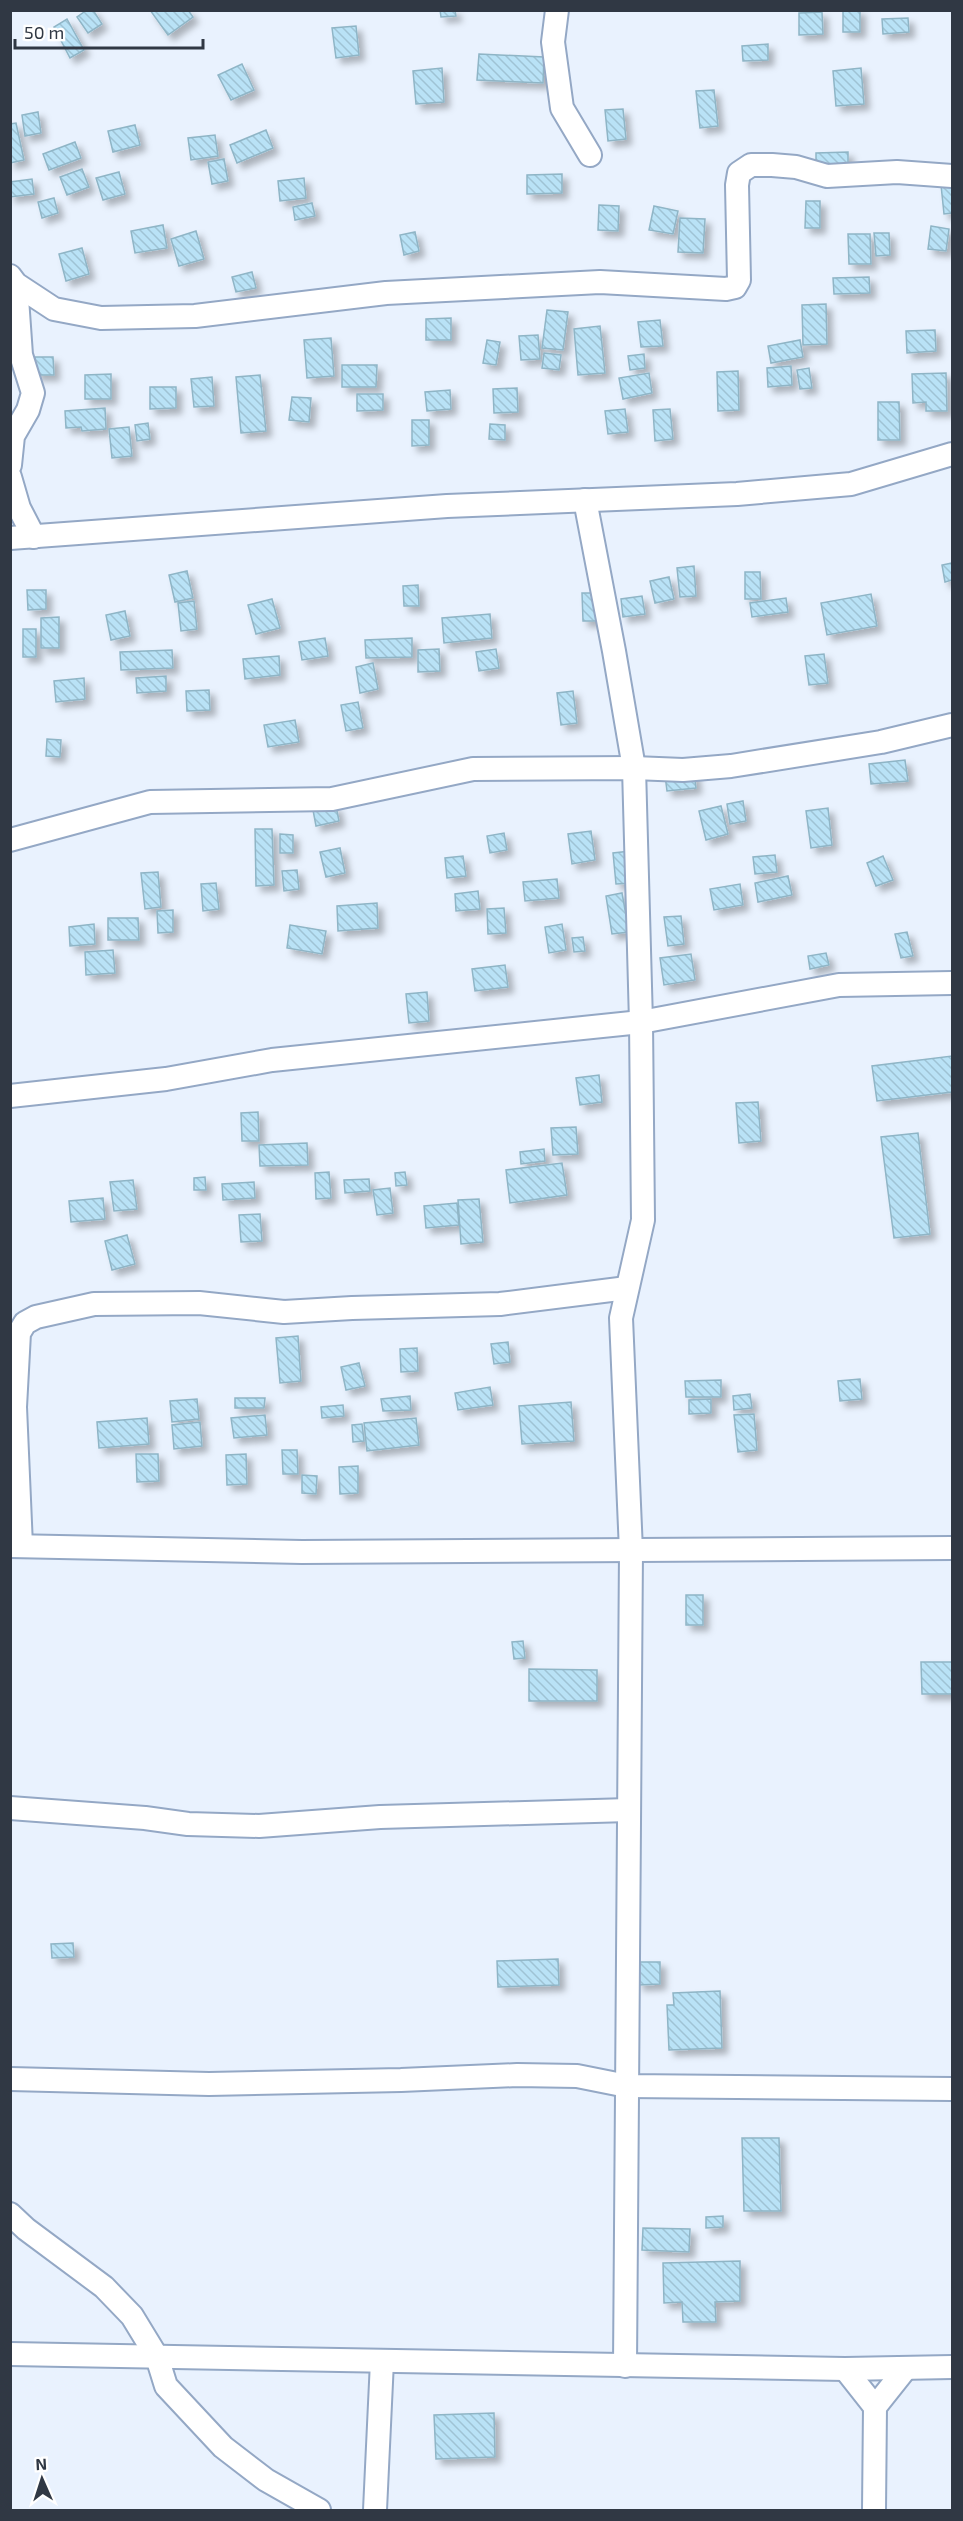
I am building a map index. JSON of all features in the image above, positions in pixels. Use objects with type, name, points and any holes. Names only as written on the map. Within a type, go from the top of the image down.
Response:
[{"type":"street","points":[[557,10],[553,42],[562,108],[590,155]]},
{"type":"street","points":[[13,280],[54,309],[101,318],[195,316],[386,293],[589,283],[726,289],[735,287],[739,280],[737,185],[739,173],[751,165],[796,167],[827,176],[897,172],[952,176]]},
{"type":"street","points":[[10,465],[13,436],[28,410],[33,393],[21,355],[13,280]]},
{"type":"street","points":[[10,538],[447,506],[737,494],[851,484],[952,454]]},
{"type":"street","points":[[10,477],[19,508],[34,537]]},
{"type":"street","points":[[585,500],[634,768],[641,1022],[643,1220],[621,1318],[631,1551],[625,2366]]},
{"type":"street","points":[[10,840],[150,802],[332,799],[473,769],[683,770],[731,766],[881,742],[952,725]]},
{"type":"street","points":[[10,1096],[166,1079],[272,1060],[641,1022],[838,985],[952,982]]},
{"type":"street","points":[[627,1288],[500,1304],[284,1312],[199,1303],[94,1304],[36,1317],[25,1323],[19,1333],[15,1407],[16,1546],[302,1552],[952,1548]]},
{"type":"street","points":[[10,1808],[145,1818],[188,1824],[259,1826],[380,1817],[629,1810]]},
{"type":"street","points":[[10,2079],[209,2084],[401,2080],[517,2074],[577,2076],[627,2086],[952,2089]]},
{"type":"street","points":[[10,2214],[26,2229],[104,2286],[132,2316],[156,2357],[166,2386],[223,2447],[266,2481],[319,2511]]},
{"type":"street","points":[[10,2354],[845,2370],[952,2367]]},
{"type":"street","points":[[375,2511],[382,2361]]},
{"type":"street","points":[[874,2511],[875,2407],[906,2368]]},
{"type":"street","points":[[845,2370],[875,2407]]},
{"type":"building","points":[[87,10],[93,10],[102,24],[88,33],[77,17]]},
{"type":"building","points":[[150,10],[188,10],[193,17],[168,35]]},
{"type":"building","points":[[440,10],[455,10],[456,16],[441,17]]},
{"type":"building","points":[[843,10],[860,10],[860,32],[843,32]]},
{"type":"building","points":[[822,12],[823,34],[799,35],[799,13]]},
{"type":"building","points":[[908,18],[909,32],[883,34],[882,19]]},
{"type":"building","points":[[67,19],[84,50],[70,58],[54,27]]},
{"type":"building","points":[[356,26],[359,55],[336,58],[332,28]]},
{"type":"building","points":[[768,44],[768,60],[743,61],[742,46]]},
{"type":"building","points":[[479,54],[544,57],[543,83],[477,80]]},
{"type":"building","points":[[242,64],[254,90],[231,100],[218,75]]},
{"type":"building","points":[[442,68],[444,102],[416,104],[413,71]]},
{"type":"building","points":[[861,68],[864,104],[836,106],[833,71]]},
{"type":"building","points":[[714,90],[718,126],[700,128],[696,91]]},
{"type":"building","points":[[623,109],[626,139],[608,141],[605,110]]},
{"type":"building","points":[[38,112],[41,133],[25,136],[22,115]]},
{"type":"building","points":[[16,123],[24,160],[10,163],[10,124]]},
{"type":"building","points":[[135,125],[140,145],[113,152],[108,131]]},
{"type":"building","points":[[266,130],[273,148],[237,163],[230,145]]},
{"type":"building","points":[[215,135],[218,156],[191,160],[188,138]]},
{"type":"building","points":[[75,142],[81,158],[49,170],[43,154]]},
{"type":"building","points":[[848,152],[848,166],[816,167],[816,153]]},
{"type":"building","points":[[224,159],[228,181],[212,184],[208,162]]},
{"type":"building","points":[[82,169],[89,187],[67,195],[60,177]]},
{"type":"building","points":[[119,172],[125,194],[103,200],[96,178]]},
{"type":"building","points":[[562,174],[562,193],[527,194],[527,175]]},
{"type":"building","points":[[304,178],[306,198],[280,201],[278,181]]},
{"type":"building","points":[[32,179],[34,194],[10,197],[10,182]]},
{"type":"building","points":[[952,184],[952,213],[944,214],[941,185]]},
{"type":"building","points":[[54,198],[58,213],[42,218],[38,202]]},
{"type":"building","points":[[806,201],[820,201],[820,228],[805,228]]},
{"type":"building","points":[[312,203],[315,216],[295,220],[293,207]]},
{"type":"building","points":[[599,205],[619,206],[618,231],[598,230]]},
{"type":"building","points":[[654,206],[678,211],[673,234],[649,230]]},
{"type":"building","points":[[680,218],[705,219],[703,253],[678,252]]},
{"type":"building","points":[[163,225],[167,248],[135,253],[131,231]]},
{"type":"building","points":[[931,226],[949,229],[946,251],[928,249]]},
{"type":"building","points":[[196,231],[204,259],[179,266],[171,239]]},
{"type":"building","points":[[415,232],[419,251],[404,255],[400,235]]},
{"type":"building","points":[[874,233],[889,233],[890,255],[876,256]]},
{"type":"building","points":[[848,234],[870,234],[871,264],[849,264]]},
{"type":"building","points":[[82,248],[89,274],[66,281],[59,254]]},
{"type":"building","points":[[252,272],[256,288],[236,292],[232,277]]},
{"type":"building","points":[[869,277],[870,293],[834,294],[833,278]]},
{"type":"building","points":[[826,304],[827,344],[803,345],[802,305]]},
{"type":"building","points":[[547,310],[568,312],[563,350],[542,348]]},
{"type":"building","points":[[451,318],[451,340],[426,340],[426,319]]},
{"type":"building","points":[[660,320],[663,346],[641,347],[638,322]]},
{"type":"building","points":[[600,326],[605,373],[578,375],[574,329]]},
{"type":"building","points":[[935,330],[936,351],[907,353],[906,331]]},
{"type":"building","points":[[538,335],[540,359],[521,360],[519,336]]},
{"type":"building","points":[[331,338],[334,376],[307,378],[304,340]]},
{"type":"building","points":[[487,340],[500,342],[496,365],[483,363]]},
{"type":"building","points":[[800,340],[803,357],[771,363],[768,346]]},
{"type":"building","points":[[544,353],[561,355],[559,370],[542,368]]},
{"type":"building","points":[[644,354],[645,368],[630,370],[628,356]]},
{"type":"building","points":[[35,357],[53,357],[54,375],[35,375]]},
{"type":"building","points":[[342,365],[377,365],[376,387],[342,387]]},
{"type":"building","points":[[791,366],[792,385],[768,387],[767,368]]},
{"type":"building","points":[[809,368],[812,388],[800,389],[797,370]]},
{"type":"building","points":[[738,371],[739,410],[718,411],[717,372]]},
{"type":"building","points":[[649,373],[652,393],[623,399],[619,378]]},
{"type":"building","points":[[946,373],[947,411],[926,411],[926,402],[913,403],[912,374]]},
{"type":"building","points":[[111,374],[111,399],[85,399],[85,375]]},
{"type":"building","points":[[260,375],[266,431],[241,433],[236,377]]},
{"type":"building","points":[[212,377],[214,406],[194,407],[191,379]]},
{"type":"building","points":[[150,387],[176,387],[176,408],[150,409]]},
{"type":"building","points":[[517,388],[518,412],[494,413],[493,389]]},
{"type":"building","points":[[450,390],[451,409],[427,411],[425,392]]},
{"type":"building","points":[[357,394],[383,394],[383,410],[357,411]]},
{"type":"building","points":[[292,397],[311,398],[309,422],[289,420]]},
{"type":"building","points":[[878,402],[899,402],[900,440],[878,440]]},
{"type":"building","points":[[105,408],[106,429],[82,431],[81,427],[66,428],[65,411]]},
{"type":"building","points":[[625,409],[628,432],[608,434],[605,411]]},
{"type":"building","points":[[670,409],[673,439],[655,441],[653,410]]},
{"type":"building","points":[[412,420],[429,420],[429,445],[412,446]]},
{"type":"building","points":[[148,423],[150,439],[137,441],[135,425]]},
{"type":"building","points":[[490,424],[505,425],[505,440],[489,439]]},
{"type":"building","points":[[129,427],[132,456],[112,458],[109,429]]},
{"type":"building","points":[[952,563],[952,580],[945,582],[942,565]]},
{"type":"building","points":[[694,566],[696,596],[680,597],[677,568]]},
{"type":"building","points":[[187,571],[193,598],[175,602],[169,575]]},
{"type":"building","points":[[745,572],[760,572],[761,599],[745,599]]},
{"type":"building","points":[[669,577],[674,599],[655,603],[650,581]]},
{"type":"building","points":[[418,585],[419,606],[404,606],[403,586]]},
{"type":"building","points":[[27,590],[46,590],[46,609],[28,610]]},
{"type":"building","points":[[582,593],[595,593],[596,621],[583,621]]},
{"type":"building","points":[[871,594],[877,626],[827,635],[821,603]]},
{"type":"building","points":[[642,596],[645,614],[623,617],[621,599]]},
{"type":"building","points":[[786,598],[788,612],[752,617],[750,603]]},
{"type":"building","points":[[272,599],[280,628],[256,634],[248,605]]},
{"type":"building","points":[[194,601],[197,629],[181,631],[178,603]]},
{"type":"building","points":[[125,611],[130,636],[111,640],[106,615]]},
{"type":"building","points":[[490,614],[492,638],[444,643],[442,618]]},
{"type":"building","points":[[59,617],[59,648],[41,648],[41,618]]},
{"type":"building","points":[[23,629],[36,629],[36,657],[23,657]]},
{"type":"building","points":[[325,638],[328,656],[302,660],[299,642]]},
{"type":"building","points":[[412,638],[412,657],[366,658],[365,640]]},
{"type":"building","points":[[439,649],[440,671],[418,672],[418,650]]},
{"type":"building","points":[[496,649],[499,668],[479,671],[476,652]]},
{"type":"building","points":[[172,650],[173,668],[121,670],[120,652]]},
{"type":"building","points":[[824,654],[828,683],[809,685],[805,656]]},
{"type":"building","points":[[279,656],[280,675],[245,679],[243,659]]},
{"type":"building","points":[[373,663],[378,689],[360,693],[356,667]]},
{"type":"building","points":[[166,676],[166,691],[137,693],[136,678]]},
{"type":"building","points":[[84,678],[85,699],[56,702],[54,681]]},
{"type":"building","points":[[209,690],[210,710],[187,711],[186,691]]},
{"type":"building","points":[[573,691],[577,723],[561,725],[557,693]]},
{"type":"building","points":[[358,702],[363,728],[346,731],[341,705]]},
{"type":"building","points":[[295,720],[299,742],[268,747],[264,725]]},
{"type":"building","points":[[47,739],[61,740],[60,757],[46,756]]},
{"type":"building","points":[[905,760],[908,781],[871,784],[869,764]]},
{"type":"building","points":[[694,772],[696,788],[667,791],[665,775]]},
{"type":"building","points":[[743,801],[746,821],[730,824],[727,804]]},
{"type":"building","points":[[336,806],[339,821],[316,826],[313,810]]},
{"type":"building","points":[[721,806],[728,834],[706,840],[699,811]]},
{"type":"building","points":[[828,808],[832,845],[811,848],[806,811]]},
{"type":"building","points":[[255,829],[272,829],[274,885],[256,886]]},
{"type":"building","points":[[591,831],[595,860],[572,864],[568,834]]},
{"type":"building","points":[[504,833],[507,850],[490,853],[487,836]]},
{"type":"building","points":[[280,834],[293,835],[293,853],[280,853]]},
{"type":"building","points":[[340,848],[345,873],[326,877],[320,852]]},
{"type":"building","points":[[630,851],[633,883],[616,884],[613,853]]},
{"type":"building","points":[[775,855],[777,872],[755,874],[753,857]]},
{"type":"building","points":[[463,856],[466,876],[447,878],[445,858]]},
{"type":"building","points":[[883,856],[893,880],[876,886],[867,863]]},
{"type":"building","points":[[297,870],[299,889],[284,891],[282,871]]},
{"type":"building","points":[[158,872],[161,907],[145,909],[141,873]]},
{"type":"building","points":[[788,876],[792,895],[758,902],[755,883]]},
{"type":"building","points":[[557,879],[559,898],[525,901],[523,882]]},
{"type":"building","points":[[216,883],[219,909],[203,911],[201,884]]},
{"type":"building","points":[[740,884],[743,905],[714,910],[710,889]]},
{"type":"building","points":[[478,891],[480,909],[456,911],[455,894]]},
{"type":"building","points":[[622,893],[629,932],[612,934],[606,896]]},
{"type":"building","points":[[377,903],[378,928],[338,931],[337,906]]},
{"type":"building","points":[[504,908],[506,933],[488,934],[487,909]]},
{"type":"building","points":[[173,910],[173,932],[158,933],[157,911]]},
{"type":"building","points":[[681,916],[684,944],[668,946],[664,917]]},
{"type":"building","points":[[108,918],[138,918],[139,940],[108,940]]},
{"type":"building","points":[[94,924],[95,944],[70,946],[69,927]]},
{"type":"building","points":[[562,924],[566,950],[549,953],[545,927]]},
{"type":"building","points":[[290,925],[326,931],[322,954],[287,948]]},
{"type":"building","points":[[907,932],[913,956],[901,958],[895,934]]},
{"type":"building","points":[[583,937],[585,951],[574,952],[572,938]]},
{"type":"building","points":[[113,950],[115,973],[86,975],[85,952]]},
{"type":"building","points":[[826,953],[829,965],[810,969],[808,956]]},
{"type":"building","points":[[691,954],[695,980],[664,985],[660,958]]},
{"type":"building","points":[[505,965],[508,987],[475,991],[472,969]]},
{"type":"building","points":[[427,992],[429,1021],[409,1023],[406,994]]},
{"type":"building","points":[[952,1056],[952,1092],[877,1101],[872,1066]]},
{"type":"building","points":[[599,1075],[602,1102],[580,1105],[576,1078]]},
{"type":"building","points":[[758,1102],[761,1141],[739,1143],[736,1103]]},
{"type":"building","points":[[258,1112],[259,1141],[242,1141],[241,1113]]},
{"type":"building","points":[[576,1127],[578,1154],[553,1155],[551,1128]]},
{"type":"building","points":[[918,1133],[930,1234],[894,1238],[881,1137]]},
{"type":"building","points":[[307,1143],[308,1165],[260,1166],[259,1145]]},
{"type":"building","points":[[544,1149],[545,1161],[521,1164],[520,1152]]},
{"type":"building","points":[[562,1163],[567,1195],[510,1203],[506,1170]]},
{"type":"building","points":[[329,1172],[331,1198],[316,1199],[315,1173]]},
{"type":"building","points":[[405,1172],[407,1185],[396,1186],[395,1173]]},
{"type":"building","points":[[205,1177],[206,1190],[194,1190],[194,1178]]},
{"type":"building","points":[[369,1179],[370,1191],[345,1193],[344,1180]]},
{"type":"building","points":[[133,1180],[137,1209],[114,1211],[110,1182]]},
{"type":"building","points":[[254,1182],[255,1198],[223,1200],[222,1184]]},
{"type":"building","points":[[390,1188],[393,1213],[377,1215],[373,1190]]},
{"type":"building","points":[[103,1198],[105,1219],[71,1222],[69,1201]]},
{"type":"building","points":[[479,1199],[483,1242],[461,1244],[458,1200]]},
{"type":"building","points":[[457,1203],[459,1225],[426,1228],[424,1206]]},
{"type":"building","points":[[260,1214],[262,1241],[241,1242],[239,1215]]},
{"type":"building","points":[[127,1235],[135,1264],[112,1270],[105,1241]]},
{"type":"building","points":[[298,1336],[301,1381],[280,1383],[276,1338]]},
{"type":"building","points":[[508,1342],[510,1362],[494,1364],[491,1344]]},
{"type":"building","points":[[417,1348],[418,1371],[401,1372],[400,1349]]},
{"type":"building","points":[[359,1363],[365,1386],[346,1390],[341,1367]]},
{"type":"building","points":[[860,1379],[862,1399],[840,1401],[838,1381]]},
{"type":"building","points":[[721,1380],[721,1397],[686,1397],[685,1381]]},
{"type":"building","points":[[490,1387],[493,1405],[458,1410],[455,1393]]},
{"type":"building","points":[[750,1394],[752,1408],[734,1410],[733,1396]]},
{"type":"building","points":[[410,1396],[411,1410],[383,1411],[381,1399]]},
{"type":"building","points":[[235,1398],[265,1398],[264,1408],[235,1408]]},
{"type":"building","points":[[197,1399],[199,1419],[172,1422],[170,1401]]},
{"type":"building","points":[[711,1399],[711,1413],[689,1414],[689,1400]]},
{"type":"building","points":[[571,1402],[574,1441],[522,1444],[519,1406]]},
{"type":"building","points":[[343,1405],[344,1416],[322,1418],[321,1407]]},
{"type":"building","points":[[754,1414],[757,1450],[738,1452],[734,1415]]},
{"type":"building","points":[[265,1415],[267,1435],[234,1438],[231,1418]]},
{"type":"building","points":[[147,1418],[149,1444],[99,1448],[97,1422]]},
{"type":"building","points":[[416,1418],[419,1445],[367,1451],[364,1423]]},
{"type":"building","points":[[200,1422],[202,1446],[174,1449],[172,1425]]},
{"type":"building","points":[[362,1424],[364,1441],[353,1442],[352,1425]]},
{"type":"building","points":[[282,1450],[297,1450],[298,1474],[283,1474]]},
{"type":"building","points":[[136,1454],[158,1454],[159,1481],[137,1482]]},
{"type":"building","points":[[246,1454],[247,1484],[227,1485],[226,1455]]},
{"type":"building","points":[[358,1466],[358,1493],[340,1494],[339,1467]]},
{"type":"building","points":[[302,1475],[317,1476],[316,1494],[302,1493]]},
{"type":"building","points":[[686,1595],[703,1595],[703,1625],[686,1625]]},
{"type":"building","points":[[523,1641],[525,1658],[514,1659],[512,1642]]},
{"type":"building","points":[[921,1662],[952,1662],[952,1694],[922,1694]]},
{"type":"building","points":[[529,1669],[597,1670],[597,1701],[529,1701]]},
{"type":"building","points":[[73,1943],[74,1957],[52,1958],[51,1944]]},
{"type":"building","points":[[558,1959],[559,1985],[498,1987],[497,1961]]},
{"type":"building","points":[[638,1962],[660,1962],[660,1984],[638,1985]]},
{"type":"building","points":[[720,1991],[722,2048],[669,2050],[667,2005],[674,2005],[673,1993]]},
{"type":"building","points":[[742,2138],[779,2138],[781,2211],[744,2211]]},
{"type":"building","points":[[723,2216],[723,2227],[706,2228],[706,2217]]},
{"type":"building","points":[[643,2228],[690,2229],[689,2252],[642,2250]]},
{"type":"building","points":[[740,2261],[740,2301],[715,2302],[716,2322],[683,2322],[682,2302],[664,2303],[663,2263]]},
{"type":"building","points":[[494,2413],[495,2457],[436,2459],[434,2415]]}]
